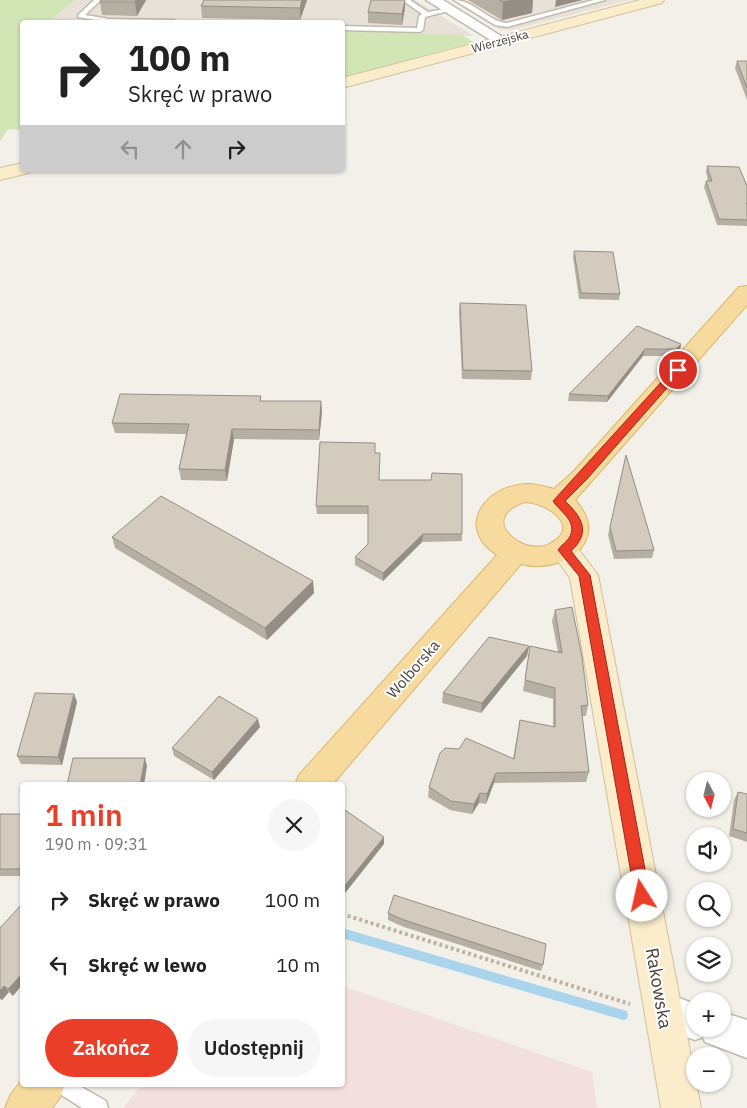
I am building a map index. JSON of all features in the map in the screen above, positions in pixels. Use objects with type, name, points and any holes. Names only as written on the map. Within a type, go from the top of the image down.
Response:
[{"type":"main road","points":[[558,501],[583,477],[747,292]]},
{"type":"main road","points":[[536,493],[558,501],[574,516],[577,525],[572,543],[564,550],[546,556],[535,557],[514,553],[495,540],[490,531],[490,513],[495,505],[513,495],[536,493]]},
{"type":"main road","name":"Wolborska","points":[[314,782],[514,553]]},
{"type":"main road","points":[[25,1108],[43,1087]]},
{"type":"street","points":[[433,0],[453,5],[502,41]]},
{"type":"street","name":"Wierzejska","points":[[345,82],[657,0]]},
{"type":"street","points":[[0,174],[20,169]]},
{"type":"street","name":"Rakowska","points":[[564,550],[584,575],[679,1016],[680,1108]]},
{"type":"street","points":[[731,1033],[747,1039]]},
{"type":"lane","points":[[98,0],[80,16],[104,20]]},
{"type":"lane","points":[[406,0],[427,14]]},
{"type":"lane","points":[[345,28],[420,30],[422,16],[453,5],[497,24],[507,25],[602,0]]},
{"type":"lane","points":[[64,1087],[99,1108]]},
{"type":"path","points":[[345,915],[620,1002],[679,1016]]},
{"type":"shaded area","points":[[75,0],[415,0],[474,36],[345,31],[345,20],[49,20]]},
{"type":"shaded area","points":[[450,0],[630,0],[512,30],[499,29]]},
{"type":"shaded area","points":[[345,987],[592,1072],[597,1108],[123,1108],[140,1087],[345,1087]]},
{"type":"green space","points":[[0,0],[75,0],[50,20],[20,20],[20,130],[8,129],[0,141]]},
{"type":"green space","points":[[345,31],[462,35],[474,42],[345,76]]},
{"type":"building","points":[[101,0],[136,0],[135,2],[100,2]]},
{"type":"building","points":[[204,0],[302,0],[300,8],[201,6]]},
{"type":"building","points":[[371,0],[405,0],[402,14],[368,12]]},
{"type":"building","points":[[737,61],[747,61],[747,88]]},
{"type":"building","points":[[707,166],[739,167],[747,186],[747,220],[719,219],[706,181],[712,181]]},
{"type":"building","points":[[574,251],[613,252],[620,294],[581,293]]},
{"type":"building","points":[[460,303],[526,305],[532,371],[463,370]]},
{"type":"building","points":[[637,326],[681,344],[676,349],[645,349],[608,396],[569,394]]},
{"type":"building","points":[[120,394],[261,396],[260,401],[321,401],[319,430],[232,429],[225,470],[179,469],[189,424],[112,423]]},
{"type":"building","points":[[320,442],[375,443],[375,453],[380,453],[379,480],[431,480],[432,473],[462,474],[462,534],[423,534],[383,573],[355,557],[368,544],[368,506],[316,506]]},
{"type":"building","points":[[626,455],[654,550],[616,551],[610,527]]},
{"type":"building","points":[[161,496],[313,581],[265,628],[112,537]]},
{"type":"building","points":[[572,607],[582,657],[588,705],[581,706],[589,772],[496,773],[487,794],[480,793],[474,804],[451,801],[429,787],[440,753],[445,748],[459,749],[466,738],[514,759],[520,720],[555,727],[555,688],[525,680],[530,646],[562,653],[555,610]]},
{"type":"building","points":[[489,637],[529,646],[482,703],[443,693]]},
{"type":"building","points":[[35,693],[74,694],[58,757],[17,756]]},
{"type":"building","points":[[219,696],[258,719],[212,772],[172,748]]},
{"type":"building","points":[[73,758],[145,758],[141,782],[68,782]]},
{"type":"building","points":[[738,792],[747,794],[747,833],[733,829]]},
{"type":"building","points":[[345,810],[384,837],[345,885]]},
{"type":"building","points":[[0,814],[20,814],[20,869],[0,869]]},
{"type":"building","points":[[394,895],[546,944],[543,965],[404,920],[388,913]]},
{"type":"building","points":[[20,906],[20,976],[8,989],[4,986],[0,991],[0,928]]},
{"type":"waterway","points":[[345,934],[623,1015]]},
{"type":"route","points":[[642,896],[584,575],[578,565],[564,550],[572,543],[577,525],[574,516],[568,508],[558,501],[583,477],[678,370]]}]
